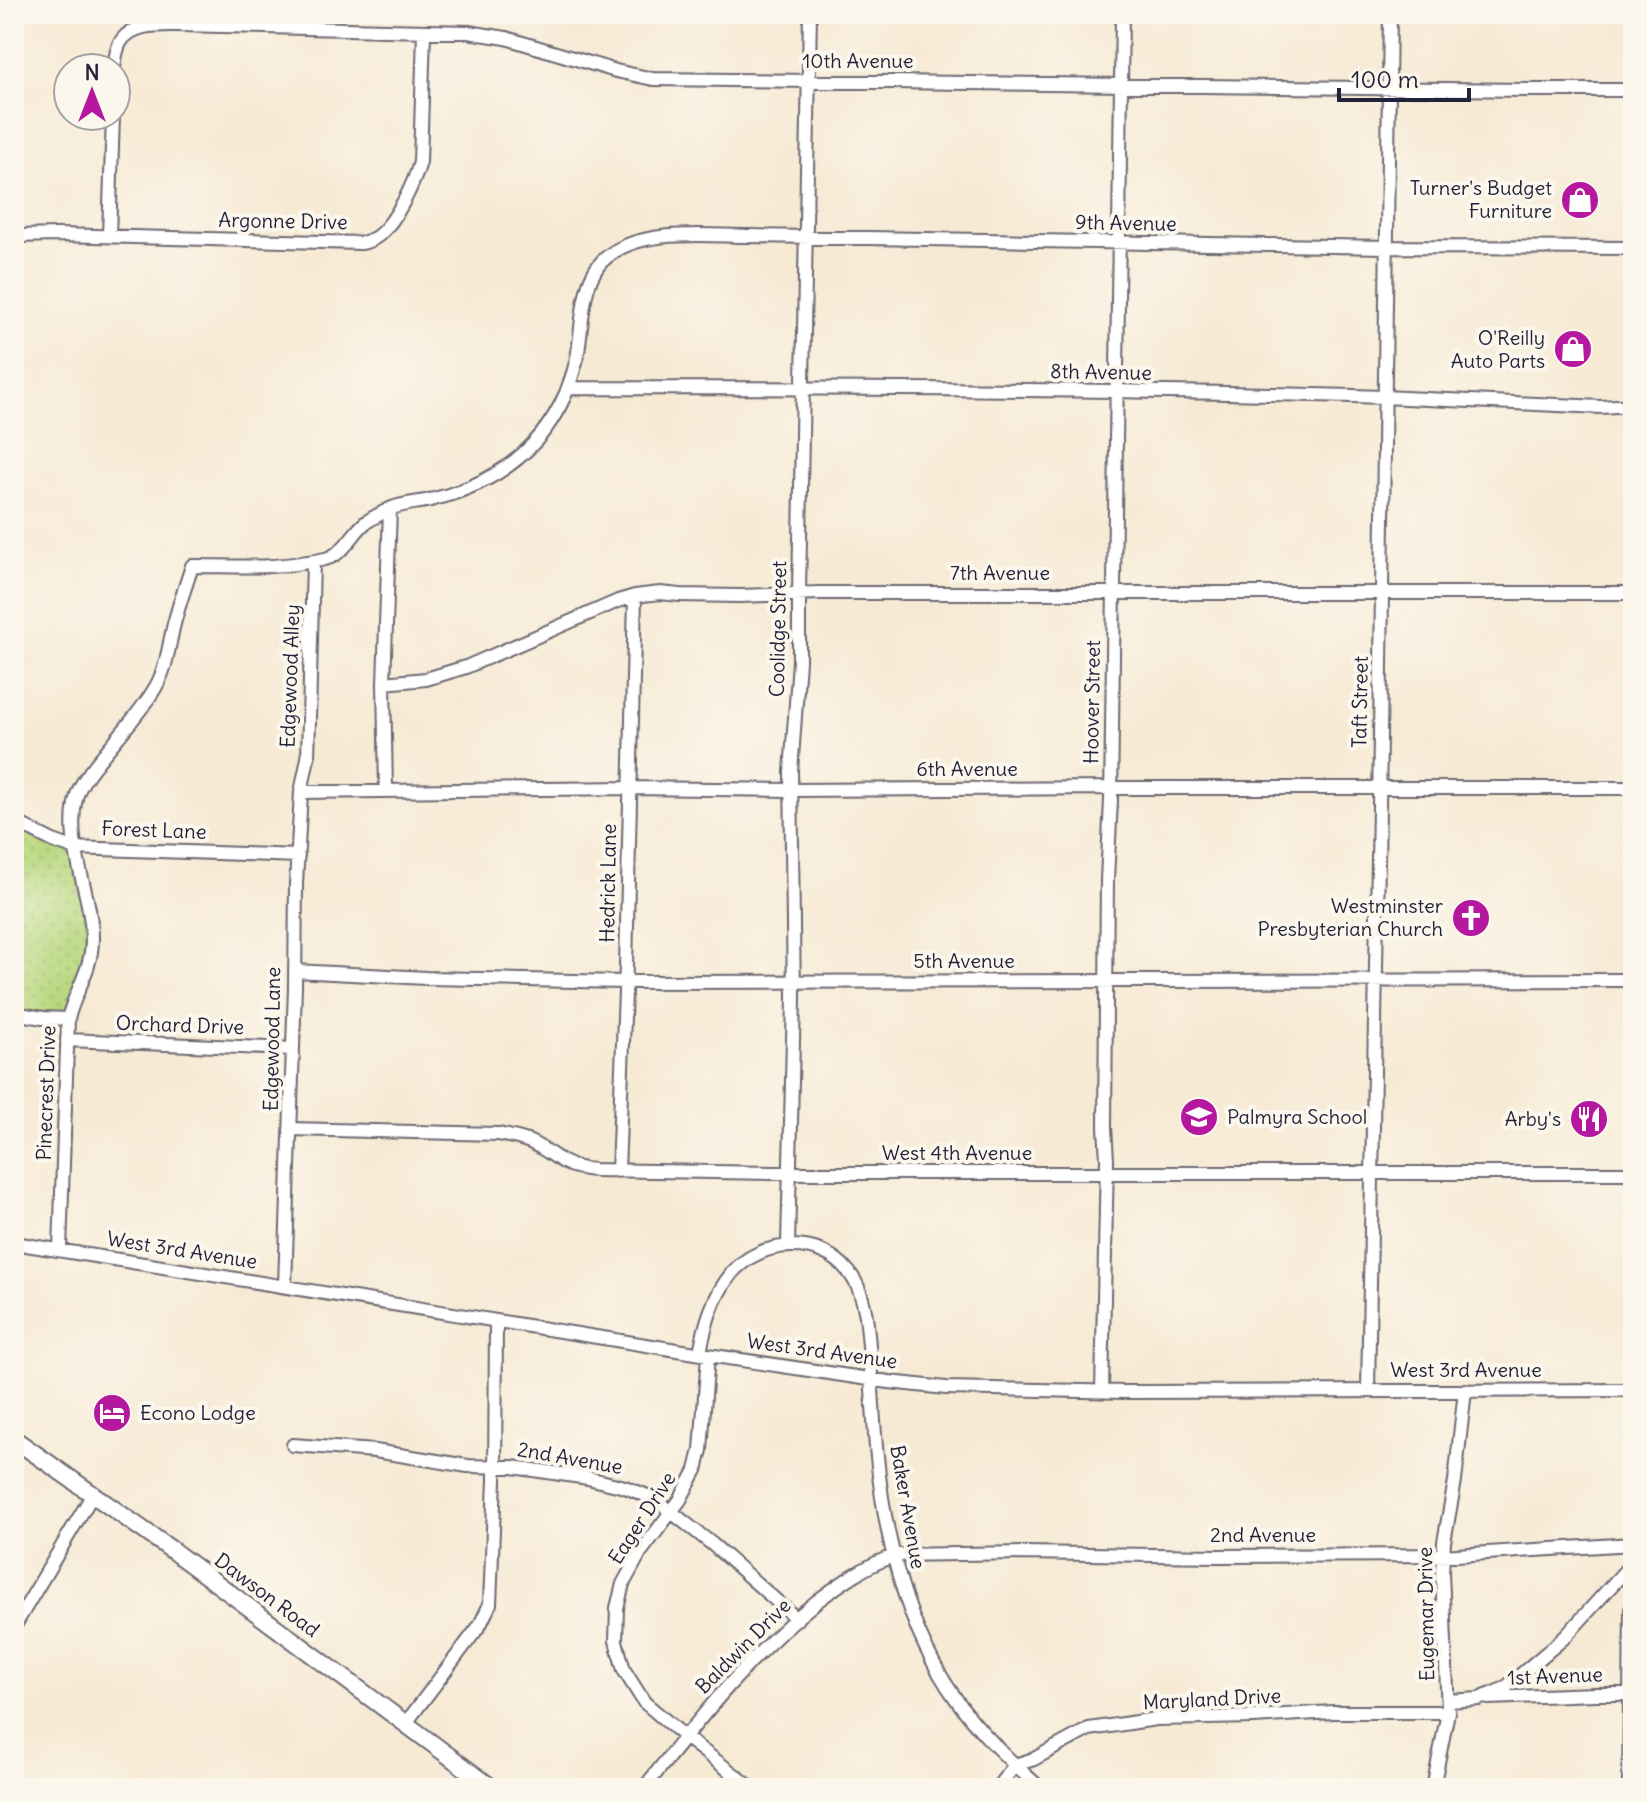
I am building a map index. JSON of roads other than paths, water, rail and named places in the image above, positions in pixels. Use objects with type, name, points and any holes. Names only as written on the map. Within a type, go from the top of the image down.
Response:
[{"type":"main road","name":"Dawson Road","points":[[14,1439],[182,1557],[492,1788]]},
{"type":"main road","points":[[1631,1788],[1633,1610]]},
{"type":"street","name":"Coolidge Street","points":[[788,1245],[794,982],[791,790],[799,661],[810,14]]},
{"type":"street","name":"Hoover Street","points":[[1102,1391],[1107,1171],[1107,880],[1122,14]]},
{"type":"street","name":"Taft Street","points":[[1368,1390],[1390,14]]},
{"type":"street","name":"10th Avenue","points":[[117,52],[122,39],[136,30],[153,25],[270,21],[424,32],[468,32],[506,38],[653,79],[1633,90]]},
{"type":"street","name":"Argonne Drive","points":[[17,236],[361,243],[378,236],[391,222],[420,162],[424,32]]},
{"type":"street","points":[[109,236],[112,132]]},
{"type":"street","name":"9th Avenue","points":[[620,248],[654,237],[1633,248]]},
{"type":"street","name":"Pinecrest Drive","points":[[60,1250],[68,1019],[89,965],[91,951],[91,924],[76,848],[74,810],[78,790],[153,692],[166,666],[176,618],[192,566],[282,567],[333,556],[365,523],[390,509],[452,494],[495,476],[538,439],[559,409],[577,356],[590,283],[599,264],[620,248]]},
{"type":"street","name":"8th Avenue","points":[[568,388],[1116,392],[1384,397],[1601,407],[1633,405]]},
{"type":"street","points":[[386,791],[384,683],[390,509]]},
{"type":"street","name":"Edgewood Alley","points":[[301,792],[308,758],[313,561]]},
{"type":"street","name":"7th Avenue","points":[[384,683],[426,679],[466,667],[604,607],[635,596],[660,593],[740,596],[799,593],[1633,593]]},
{"type":"street","name":"Hedrick Lane","points":[[618,1171],[635,596]]},
{"type":"street","name":"6th Avenue","points":[[301,792],[630,788],[1633,788]]},
{"type":"street","name":"Edgewood Lane","points":[[285,1286],[301,792]]},
{"type":"street","name":"Forest Lane","points":[[14,821],[53,841],[76,848],[298,856]]},
{"type":"street","name":"5th Avenue","points":[[295,971],[426,978],[625,982],[1633,980]]},
{"type":"street","points":[[14,1013],[68,1019]]},
{"type":"street","name":"Orchard Drive","points":[[67,1040],[292,1049]]},
{"type":"street","name":"West 4th Avenue","points":[[290,1129],[498,1134],[537,1145],[577,1169],[618,1171],[1633,1173]]},
{"type":"street","name":"West 3rd Avenue","points":[[14,1243],[496,1322],[946,1388],[1102,1391],[1633,1390]]},
{"type":"street","name":"Eager Drive","points":[[752,1788],[644,1702],[624,1670],[616,1641],[617,1608],[623,1584],[640,1553],[680,1500],[696,1470],[701,1450],[704,1354],[712,1308],[719,1292],[734,1270],[762,1253],[788,1245]]},
{"type":"street","name":"Baker Avenue","points":[[788,1245],[804,1246],[824,1253],[842,1264],[862,1297],[880,1488],[892,1556],[922,1636],[943,1679],[971,1719],[1040,1788]]},
{"type":"street","points":[[406,1723],[480,1625],[490,1604],[496,1322]]},
{"type":"street","name":"Eugemar Drive","points":[[1433,1788],[1448,1707],[1443,1555],[1465,1390]]},
{"type":"street","name":"2nd Avenue","points":[[293,1445],[375,1451],[468,1466],[495,1466],[588,1478],[625,1487],[655,1499],[712,1544],[797,1619]]},
{"type":"street","points":[[14,1627],[93,1494]]},
{"type":"street","name":"2nd Avenue","points":[[892,1556],[1024,1553],[1443,1555],[1633,1544]]},
{"type":"street","name":"Baldwin Drive","points":[[644,1788],[694,1725],[760,1652],[851,1577],[892,1556]]},
{"type":"street","name":"Maryland Drive","points":[[997,1788],[1015,1765],[1034,1759],[1089,1729],[1156,1719],[1448,1707],[1479,1699],[1505,1688],[1553,1648],[1633,1562]]},
{"type":"street","name":"1st Avenue","points":[[1479,1699],[1632,1694]]},
{"type":"place","name":"Turner's Budget Furniture","points":[[1580,200]]},
{"type":"place","name":"O'Reilly Auto Parts","points":[[1573,349]]},
{"type":"place","name":"Westminster Presbyterian Church","points":[[1471,918]]},
{"type":"place","name":"Palmyra School","points":[[1199,1117]]},
{"type":"place","name":"Arby's","points":[[1589,1119]]},
{"type":"place","name":"Econo Lodge","points":[[112,1413]]}]
